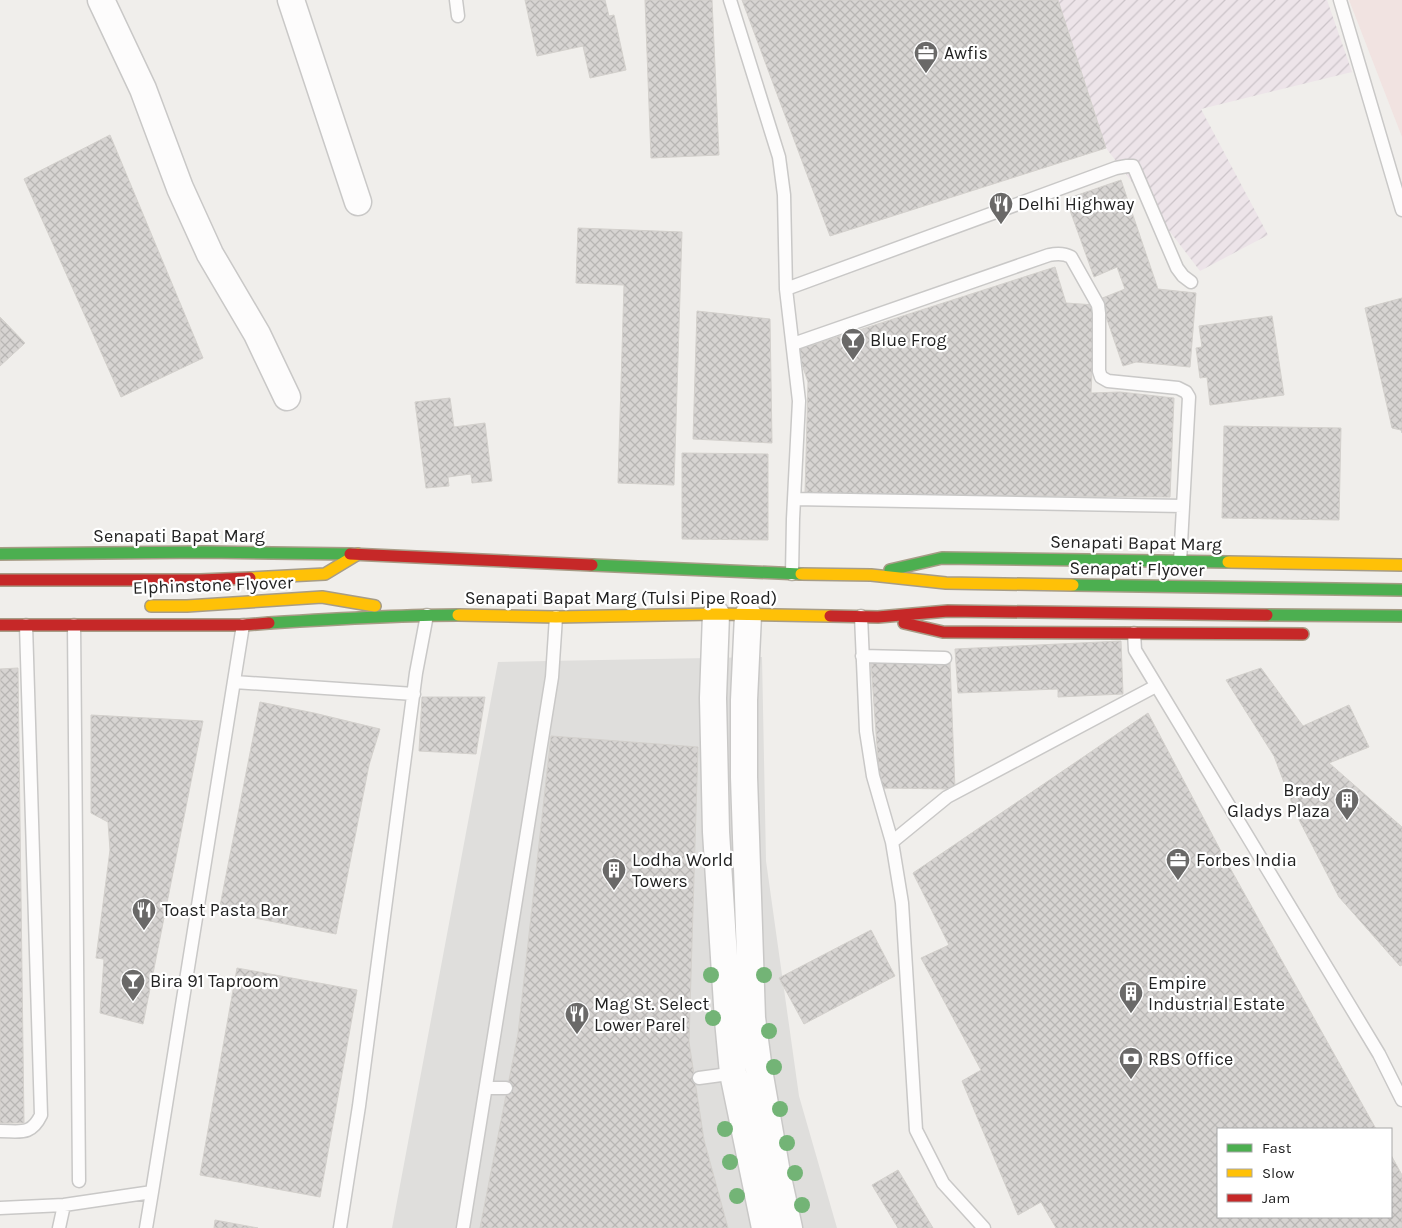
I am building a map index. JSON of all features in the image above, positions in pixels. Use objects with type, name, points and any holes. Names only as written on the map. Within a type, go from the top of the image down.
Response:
[{"type":"main road","name":"Senapati Bapat Marg","points":[[0,554],[195,552],[359,554]]},
{"type":"main road","name":"Senapati Bapat Marg (Tulsi Pipe Road)","points":[[359,554],[792,574],[871,575]]},
{"type":"main road","name":"Elphinstone Flyover","points":[[0,580],[200,580],[325,574],[359,554]]},
{"type":"main road","name":"Senapati Bapat Marg","points":[[871,575],[942,558],[1402,565]]},
{"type":"main road","name":"Senapati Flyover","points":[[871,575],[946,583],[1402,590]]},
{"type":"main road","name":"Elphinstone Flyover","points":[[138,606],[187,606],[322,597],[427,615]]},
{"type":"main road","points":[[878,617],[948,611],[1402,616]]},
{"type":"main road","name":"Senapati Bapat Marg (Tulsi Pipe Road)","points":[[243,625],[427,615],[556,617],[716,614],[878,617]]},
{"type":"main road","points":[[878,617],[943,632],[1313,634]]},
{"type":"main road","points":[[0,625],[243,625]]},
{"type":"street","points":[[101,0],[143,89],[180,188],[210,254],[257,334],[288,397]]},
{"type":"street","points":[[291,0],[358,202]]},
{"type":"street","points":[[716,614],[713,698],[716,832],[740,1019],[759,1070],[777,1173],[789,1228]]},
{"type":"street","points":[[748,615],[744,700],[740,1019],[733,1074],[766,1228]]},
{"type":"street","points":[[713,698],[744,700]]},
{"type":"lane","points":[[456,0],[458,16]]},
{"type":"lane","points":[[730,0],[780,157],[784,195],[786,289],[799,401],[792,574]]},
{"type":"lane","points":[[1340,0],[1402,210]]},
{"type":"lane","points":[[786,289],[1116,168],[1127,166],[1133,166],[1136,170],[1177,268],[1191,282]]},
{"type":"lane","points":[[793,344],[1050,255],[1057,253],[1066,254],[1071,257],[1098,306],[1099,371],[1101,377],[1108,381],[1178,388],[1189,396],[1180,562]]},
{"type":"lane","points":[[794,499],[1183,506]]},
{"type":"lane","points":[[340,1228],[359,1106],[416,673],[427,615]]},
{"type":"lane","points":[[861,616],[866,731],[873,776],[892,842],[902,903],[916,1130],[943,1183],[984,1228]]},
{"type":"lane","points":[[463,1228],[552,677],[556,617]]},
{"type":"lane","points":[[0,1131],[26,1130],[36,1126],[41,1116],[26,625]]},
{"type":"lane","points":[[74,625],[79,1180]]},
{"type":"lane","points":[[146,1228],[243,625]]},
{"type":"lane","points":[[1134,633],[1135,650],[1379,1054],[1402,1100]]},
{"type":"lane","points":[[862,656],[945,658]]},
{"type":"lane","points":[[234,682],[414,694]]},
{"type":"lane","points":[[892,842],[947,797],[1156,686]]},
{"type":"lane","points":[[699,1078],[759,1070]]},
{"type":"lane","points":[[486,1088],[506,1088]]},
{"type":"lane","points":[[0,1208],[64,1205],[152,1192]]},
{"type":"lane","points":[[59,1228],[64,1205]]},
{"type":"shaded area","points":[[742,0],[1327,0],[1352,72],[1201,109],[1268,235],[1200,271],[1106,148],[830,236]]},
{"type":"shaded area","points":[[1349,0],[1402,0],[1402,137]]},
{"type":"shaded area","points":[[762,657],[766,861],[799,1096],[837,1228],[392,1228],[498,662]]},
{"type":"building","points":[[525,0],[605,0],[609,16],[614,15],[626,70],[590,78],[583,46],[537,56]]},
{"type":"building","points":[[645,0],[712,0],[719,155],[651,158]]},
{"type":"building","name":"Awfis","points":[[742,0],[1058,0],[1106,148],[830,236]]},
{"type":"building","points":[[110,135],[203,358],[121,397],[24,179]]},
{"type":"building","points":[[1121,180],[1158,289],[1196,293],[1190,367],[1136,362],[1123,366],[1100,299],[1125,289],[1117,267],[1094,277],[1066,199]]},
{"type":"building","points":[[578,228],[682,232],[674,485],[618,483],[624,285],[576,283]]},
{"type":"building","points":[[1055,267],[1066,303],[1095,305],[1091,393],[1120,392],[1174,398],[1170,497],[805,494],[808,382],[797,350]]},
{"type":"building","points":[[1402,298],[1402,433],[1401,430],[1392,428],[1365,308]]},
{"type":"building","points":[[697,311],[770,319],[772,443],[693,439]]},
{"type":"building","points":[[1272,316],[1284,395],[1210,405],[1207,377],[1200,378],[1196,348],[1202,347],[1199,326]]},
{"type":"building","points":[[0,317],[25,343],[0,366]]},
{"type":"building","points":[[450,398],[454,427],[485,423],[492,481],[472,483],[471,474],[448,477],[449,486],[426,488],[415,402]]},
{"type":"building","points":[[1224,426],[1341,428],[1339,520],[1222,518]]},
{"type":"building","points":[[682,453],[768,454],[768,540],[682,539]]},
{"type":"building","points":[[1121,641],[1123,694],[1058,697],[1058,689],[958,693],[955,649]]},
{"type":"building","points":[[871,663],[950,663],[955,789],[880,788]]},
{"type":"building","points":[[18,668],[24,1123],[0,1123],[0,669]]},
{"type":"building","name":"Brady Gladys Plaza","points":[[1261,668],[1303,726],[1349,705],[1369,747],[1329,763],[1402,827],[1402,965],[1400,966],[1339,897],[1296,814],[1274,756],[1226,680]]},
{"type":"building","points":[[422,697],[485,697],[476,754],[419,751]]},
{"type":"building","points":[[260,702],[380,729],[369,765],[336,934],[219,911]]},
{"type":"building","name":"Empire Industrial Estate","points":[[1148,713],[1225,859],[1375,1128],[1217,1128],[1217,1218],[1392,1218],[1392,1157],[1402,1175],[1402,1228],[1056,1228],[1041,1202],[1018,1215],[962,1081],[981,1070],[921,958],[949,945],[913,873]]},
{"type":"building","points":[[91,715],[203,721],[143,1024],[100,1013],[104,959],[96,958],[110,850],[108,822],[91,813]]},
{"type":"building","name":"Lodha World Towers","points":[[551,736],[698,747],[689,1042],[704,1140],[728,1228],[480,1228],[518,1034]]},
{"type":"building","points":[[871,930],[895,976],[804,1024],[779,978]]},
{"type":"building","points":[[237,968],[357,990],[320,1197],[200,1175]]},
{"type":"building","points":[[898,1170],[933,1228],[898,1228],[872,1185]]},
{"type":"building","points":[[215,1220],[258,1228],[214,1228]]},
{"type":"traffic: fast","points":[[0,554],[205,552],[350,554]]},
{"type":"traffic: fast","points":[[890,570],[942,558],[1228,562]]},
{"type":"traffic: fast","points":[[592,565],[801,574]]},
{"type":"traffic: fast","points":[[1073,585],[1402,590]]},
{"type":"traffic: fast","points":[[269,623],[387,616],[458,615]]},
{"type":"traffic: fast","points":[[1267,615],[1402,616]]},
{"type":"traffic: slow","points":[[250,578],[325,574],[358,554]]},
{"type":"traffic: slow","points":[[1228,562],[1402,565]]},
{"type":"traffic: slow","points":[[801,574],[871,575],[946,583],[1073,585]]},
{"type":"traffic: slow","points":[[151,606],[187,606],[322,597],[375,606]]},
{"type":"traffic: slow","points":[[458,615],[556,617],[716,614],[830,616]]},
{"type":"traffic: jam","points":[[350,554],[592,565]]},
{"type":"traffic: jam","points":[[0,580],[200,580],[250,578]]},
{"type":"traffic: jam","points":[[830,616],[878,617],[948,611],[1267,615]]},
{"type":"traffic: jam","points":[[0,625],[243,625],[269,623]]},
{"type":"traffic: jam","points":[[904,623],[943,632],[1303,634]]},
{"type":"place","name":"Awfis","points":[[926,74]]},
{"type":"place","name":"Delhi Highway","points":[[1001,225]]},
{"type":"place","name":"Blue Frog","points":[[853,361]]},
{"type":"place","name":"Brady Gladys Plaza","points":[[1347,821]]},
{"type":"place","name":"Forbes India","points":[[1178,881]]},
{"type":"place","name":"Lodha World Towers","points":[[614,891]]},
{"type":"place","name":"Toast Pasta Bar","points":[[144,931]]},
{"type":"place","name":"Bira 91 Taproom","points":[[133,1002]]},
{"type":"place","name":"Empire Industrial Estate","points":[[1131,1014]]},
{"type":"place","name":"Mag St. Select Lower Parel","points":[[577,1035]]},
{"type":"place","name":"RBS Office","points":[[1131,1080]]}]
